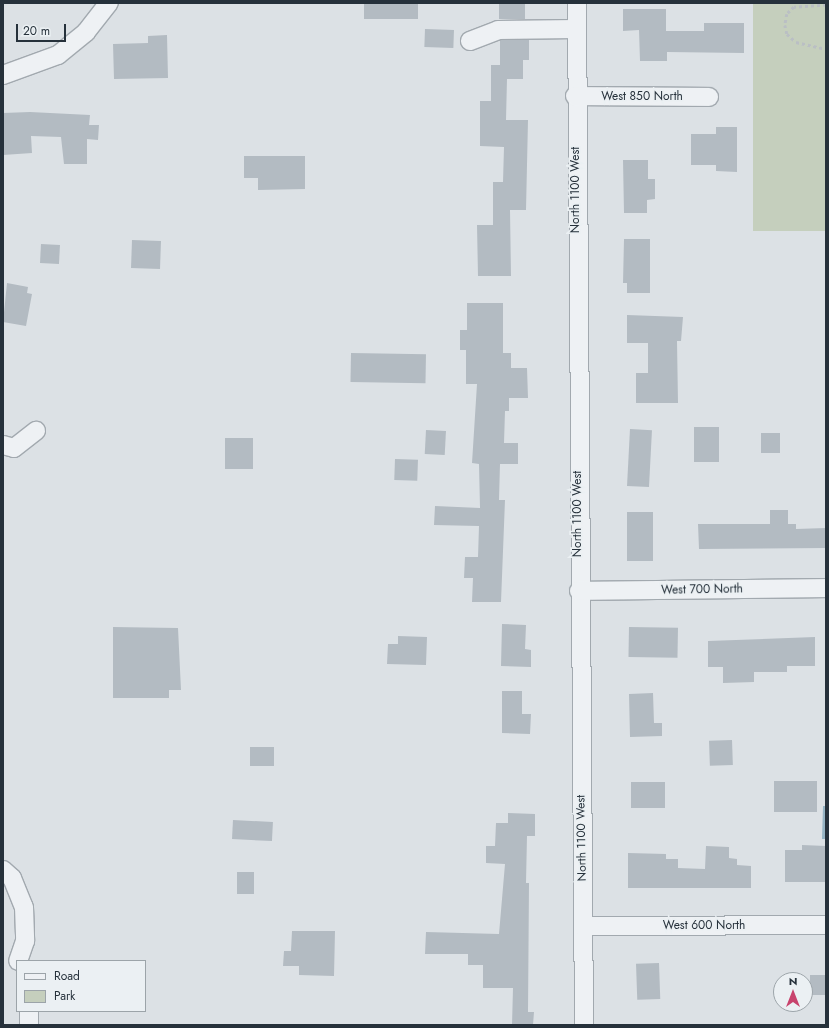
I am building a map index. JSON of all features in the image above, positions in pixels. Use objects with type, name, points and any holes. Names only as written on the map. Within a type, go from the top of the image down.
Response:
[{"type":"street","points":[[3,75],[58,55],[86,32],[108,3]]},
{"type":"street","name":"North 1100 West","points":[[577,3],[575,96],[584,1025]]},
{"type":"street","points":[[470,41],[498,30],[576,29]]},
{"type":"street","name":"West 850 North","points":[[575,96],[709,97]]},
{"type":"street","points":[[3,445],[14,448],[36,431]]},
{"type":"street","name":"West 700 North","points":[[579,591],[826,588]]},
{"type":"street","points":[[3,870],[12,878],[24,907],[26,941],[18,960]]},
{"type":"street","name":"West 600 North","points":[[583,926],[826,926]]},
{"type":"street","points":[[3,968],[16,962]]},
{"type":"street","points":[[28,1012],[29,1025]]},
{"type":"path","points":[[826,5],[794,7],[787,14],[785,24],[787,34],[796,42],[826,49]]},
{"type":"green space","points":[[753,3],[826,3],[826,231],[753,231]]},
{"type":"water","points":[[823,806],[826,806],[826,839],[822,839]]},
{"type":"building","points":[[364,3],[418,3],[418,19],[364,19]]},
{"type":"building","points":[[499,3],[525,3],[525,19],[499,19]]},
{"type":"building","points":[[623,9],[666,9],[666,31],[704,31],[704,23],[744,23],[744,53],[667,52],[667,61],[640,61],[639,30],[623,31]]},
{"type":"building","points":[[425,29],[454,30],[453,48],[424,47]]},
{"type":"building","points":[[167,35],[168,78],[114,79],[113,44],[148,43],[148,36]]},
{"type":"building","points":[[500,40],[529,40],[529,60],[523,60],[523,79],[507,79],[506,120],[528,120],[526,210],[510,210],[511,276],[478,276],[477,225],[493,225],[493,182],[503,182],[504,147],[480,146],[480,101],[491,101],[491,65],[500,65]]},
{"type":"building","points":[[30,112],[90,115],[89,125],[99,125],[98,140],[87,139],[87,164],[64,164],[61,137],[31,136],[32,153],[3,155],[3,113]]},
{"type":"building","points":[[716,127],[737,127],[737,172],[716,171],[716,165],[691,165],[691,134],[716,134]]},
{"type":"building","points":[[244,156],[305,156],[305,189],[258,190],[258,178],[244,178]]},
{"type":"building","points":[[623,160],[648,160],[648,179],[655,179],[655,199],[647,200],[647,213],[624,213]]},
{"type":"building","points":[[624,239],[650,239],[650,293],[627,293],[627,283],[623,283]]},
{"type":"building","points":[[132,240],[161,241],[160,269],[131,268]]},
{"type":"building","points":[[41,244],[60,245],[59,264],[40,263]]},
{"type":"building","points":[[7,283],[28,287],[27,293],[32,294],[26,326],[3,322]]},
{"type":"building","points":[[467,303],[503,303],[503,353],[511,353],[511,368],[527,368],[528,398],[509,398],[509,411],[505,411],[504,443],[518,443],[518,464],[500,464],[499,500],[505,500],[501,602],[472,602],[473,578],[464,578],[465,557],[478,557],[479,526],[434,525],[435,506],[480,508],[479,464],[472,463],[477,384],[466,384],[466,350],[460,350],[460,330],[467,330]]},
{"type":"building","points":[[627,315],[683,317],[681,341],[677,341],[678,403],[636,403],[636,373],[648,373],[648,343],[627,343]]},
{"type":"building","points":[[351,353],[426,354],[425,383],[350,382]]},
{"type":"building","points":[[694,427],[719,427],[719,462],[694,462]]},
{"type":"building","points":[[630,429],[652,430],[649,487],[627,486]]},
{"type":"building","points":[[426,430],[446,431],[445,455],[425,454]]},
{"type":"building","points":[[761,433],[780,433],[780,453],[761,453]]},
{"type":"building","points":[[225,438],[253,438],[253,469],[225,469]]},
{"type":"building","points":[[395,459],[418,460],[417,481],[394,480]]},
{"type":"building","points":[[770,510],[788,510],[788,524],[796,524],[796,529],[826,528],[826,548],[699,549],[698,524],[770,524]]},
{"type":"building","points":[[627,512],[653,512],[653,561],[627,561]]},
{"type":"building","points":[[502,624],[526,625],[525,649],[531,650],[531,667],[501,666]]},
{"type":"building","points":[[113,627],[178,628],[181,690],[169,690],[169,698],[113,698]]},
{"type":"building","points":[[629,627],[678,628],[677,658],[628,657]]},
{"type":"building","points":[[398,636],[427,637],[426,665],[387,664],[388,644],[398,644]]},
{"type":"building","points":[[815,637],[815,666],[787,666],[787,672],[754,672],[754,682],[723,683],[723,667],[708,667],[708,641]]},
{"type":"building","points":[[502,691],[522,691],[522,714],[531,714],[530,734],[502,733]]},
{"type":"building","points":[[653,693],[654,723],[662,723],[662,736],[630,737],[629,694]]},
{"type":"building","points":[[732,740],[733,765],[710,766],[709,741]]},
{"type":"building","points":[[250,747],[274,747],[274,766],[250,766]]},
{"type":"building","points":[[774,781],[817,781],[817,812],[774,812]]},
{"type":"building","points":[[631,782],[665,782],[665,808],[631,808]]},
{"type":"building","points":[[508,813],[535,814],[535,836],[527,836],[526,883],[529,883],[528,1012],[534,1012],[533,1025],[512,1025],[513,988],[483,988],[483,965],[468,965],[468,954],[425,954],[426,932],[499,934],[505,864],[486,863],[486,846],[495,846],[496,823],[508,823]]},
{"type":"building","points":[[233,820],[273,822],[272,841],[232,839]]},
{"type":"building","points":[[802,845],[826,846],[826,882],[785,882],[785,850],[802,850]]},
{"type":"building","points":[[706,846],[729,847],[729,858],[737,859],[737,865],[751,866],[751,888],[628,888],[628,853],[666,854],[666,859],[678,859],[678,868],[705,869]]},
{"type":"building","points":[[237,872],[254,872],[254,894],[237,894]]},
{"type":"building","points":[[292,931],[335,931],[334,976],[299,975],[299,966],[283,966],[284,951],[291,951]]},
{"type":"building","points":[[659,963],[660,999],[637,1000],[636,964]]},
{"type":"building","points":[[813,975],[826,975],[826,995],[813,995]]}]
